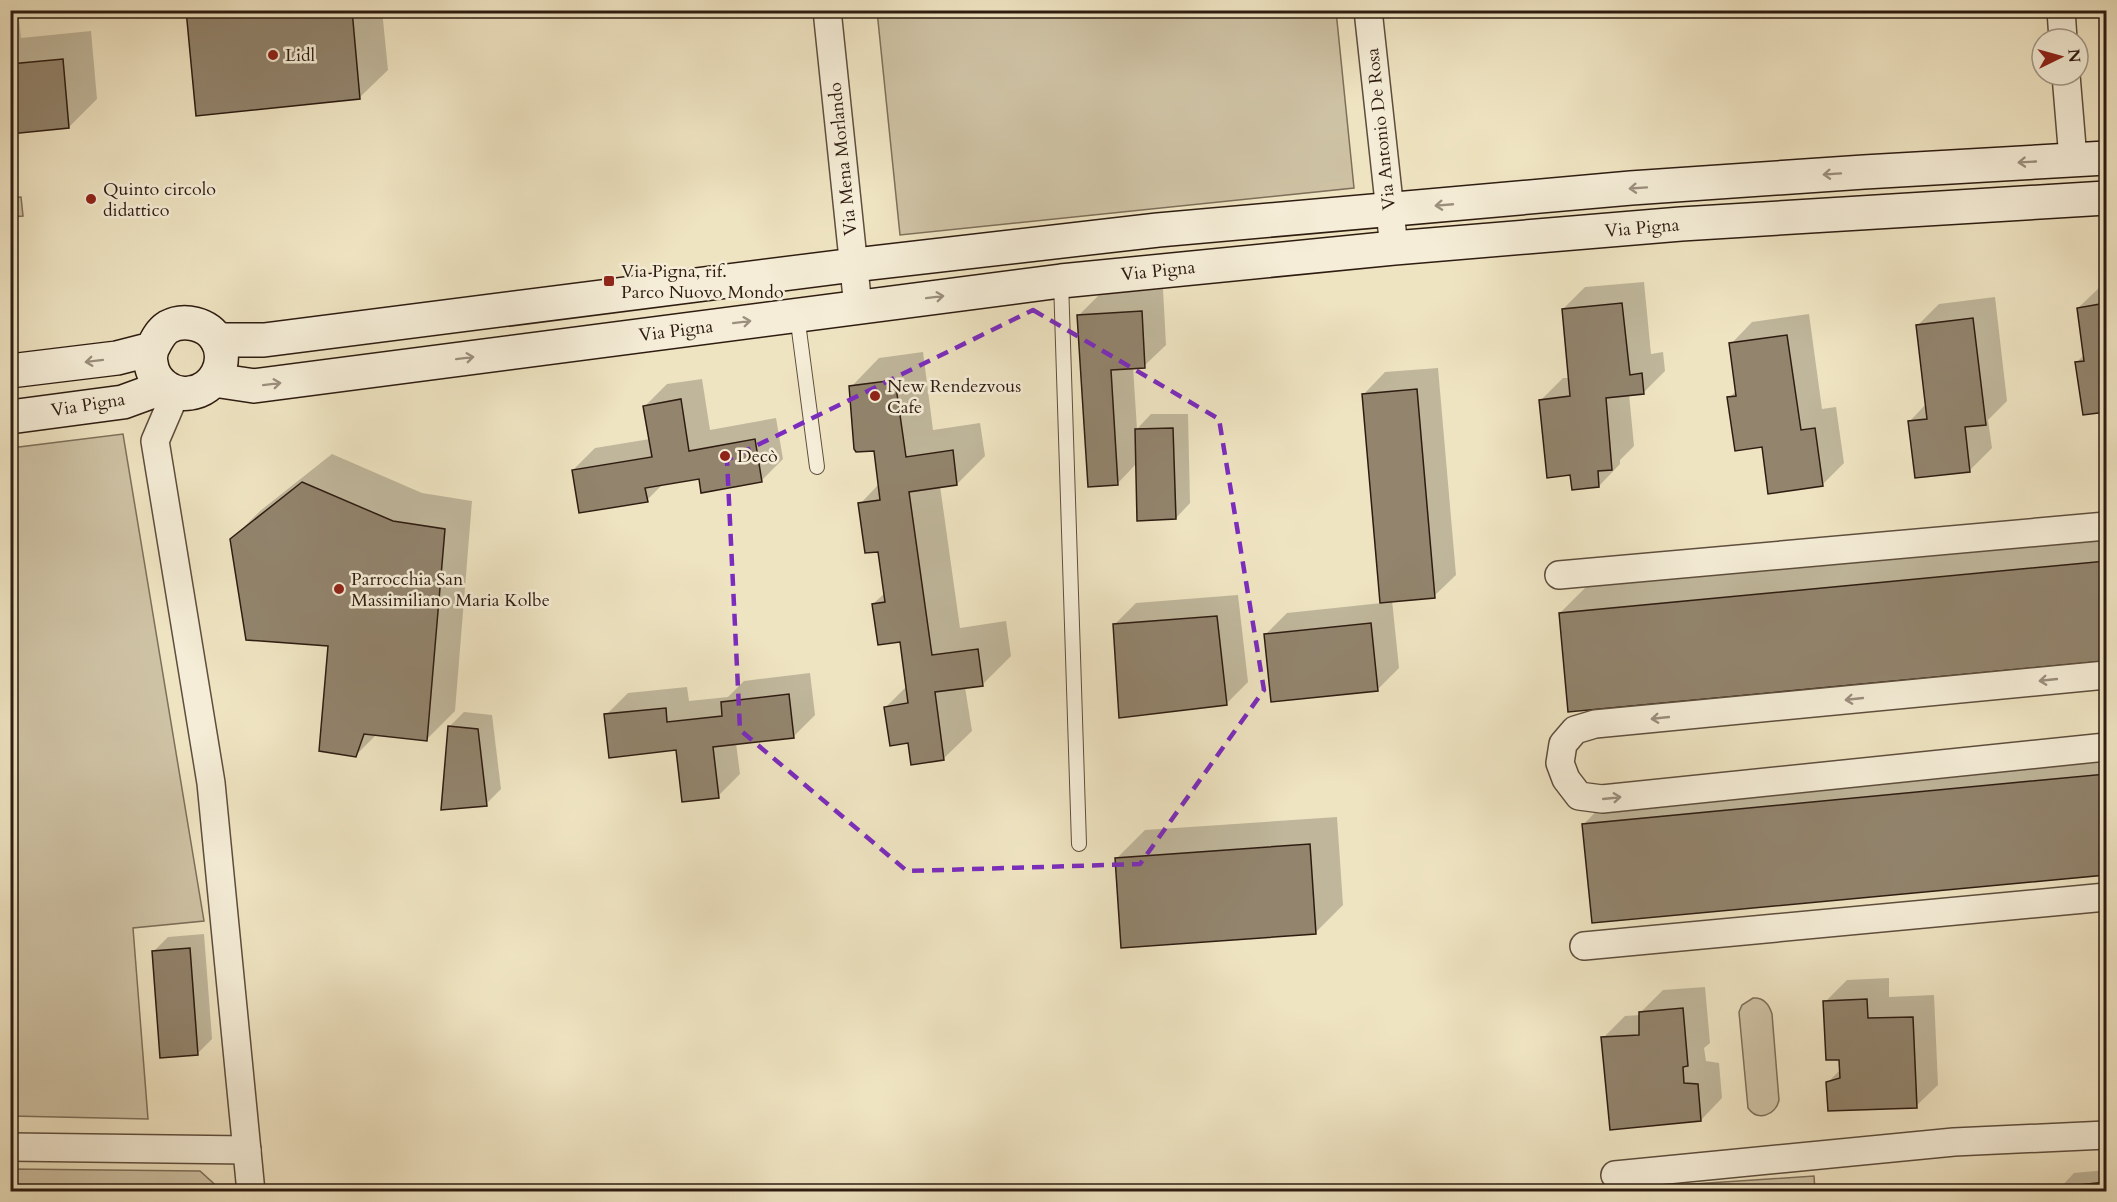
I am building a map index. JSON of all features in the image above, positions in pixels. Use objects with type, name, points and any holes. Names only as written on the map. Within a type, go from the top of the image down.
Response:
[{"type":"main road","points":[[217,340],[264,340],[854,265],[1158,230],[1643,187],[2106,158]]},
{"type":"main road","name":"Via Pigna","points":[[214,380],[254,386],[1061,281],[1394,248],[1681,224],[2106,198]]},
{"type":"main road","points":[[181,323],[195,324],[207,330],[217,340],[221,354],[220,368],[214,380],[203,389],[190,393],[170,390],[155,376],[151,363],[152,349],[158,336],[168,327],[181,323]]},
{"type":"main road","points":[[10,371],[117,358],[152,349]]},
{"type":"main road","name":"Via Pigna","points":[[10,417],[123,402],[170,390]]},
{"type":"street","name":"Via Mena Morlando","points":[[827,10],[858,307]]},
{"type":"street","name":"Via Antonio De Rosa","points":[[1368,10],[1394,248]]},
{"type":"street","points":[[2061,10],[2062,27]]},
{"type":"street","points":[[2067,87],[2073,159]]},
{"type":"street","points":[[170,390],[155,441],[211,783],[251,1191]]},
{"type":"street","points":[[1559,575],[2106,526]]},
{"type":"street","points":[[2106,675],[1595,724],[1575,730],[1563,744],[1560,763],[1566,779],[1579,796],[1602,799],[2106,747]]},
{"type":"street","points":[[1584,946],[2106,897]]},
{"type":"street","points":[[1615,1175],[1954,1142],[2106,1135]]},
{"type":"street","points":[[10,1147],[247,1150]]},
{"type":"lane","points":[[1061,281],[1079,844]]},
{"type":"lane","points":[[797,315],[817,467]]},
{"type":"highlighted area","points":[[1033,310],[1219,419],[1264,690],[1140,864],[907,871],[740,730],[727,460]]},
{"type":"shaded area","points":[[877,11],[1336,11],[1354,188],[900,235]]},
{"type":"shaded area","points":[[21,197],[23,216],[11,217],[11,198]]},
{"type":"shaded area","points":[[123,434],[204,921],[133,928],[148,1119],[11,1116],[11,448]]},
{"type":"shaded area","points":[[1753,998],[1766,1002],[1772,1014],[1779,1100],[1771,1113],[1761,1116],[1748,1108],[1739,1012],[1742,1005]]},
{"type":"shaded area","points":[[11,1169],[200,1171],[222,1191],[11,1191]]},
{"type":"shaded area","points":[[1814,1176],[1815,1191],[1618,1191],[1618,1189]]},
{"type":"building","name":"Lidl","points":[[186,10],[352,10],[360,99],[196,116]]},
{"type":"building","points":[[63,59],[69,128],[10,134],[10,64]]},
{"type":"building","points":[[1622,303],[1630,375],[1642,373],[1644,394],[1606,398],[1612,470],[1598,471],[1599,487],[1572,490],[1570,475],[1547,478],[1539,400],[1570,396],[1562,309]]},
{"type":"building","points":[[2106,303],[2106,412],[2083,415],[2075,362],[2084,361],[2077,308]]},
{"type":"building","points":[[1142,311],[1145,368],[1111,370],[1118,485],[1088,487],[1077,315]]},
{"type":"building","points":[[1973,318],[1986,425],[1965,427],[1970,472],[1915,478],[1908,421],[1927,419],[1916,325]]},
{"type":"building","points":[[1787,335],[1801,430],[1815,428],[1823,486],[1768,494],[1762,447],[1735,451],[1727,397],[1736,396],[1729,343]]},
{"type":"building","points":[[895,380],[906,457],[953,450],[957,485],[909,492],[932,655],[978,649],[983,686],[935,692],[944,760],[911,765],[908,743],[890,746],[884,707],[908,703],[900,642],[878,645],[872,604],[885,602],[878,552],[865,553],[858,503],[880,500],[874,451],[856,452],[854,449],[849,386]]},
{"type":"building","points":[[1417,389],[1435,598],[1380,603],[1362,394]]},
{"type":"building","points":[[681,399],[689,451],[755,439],[762,482],[701,493],[699,479],[645,488],[648,502],[579,513],[572,470],[652,457],[643,406]]},
{"type":"building","points":[[1173,428],[1176,519],[1137,521],[1135,429]]},
{"type":"building","name":"Parrocchia San Massimiliano Maria Kolbe","points":[[302,482],[393,521],[445,529],[427,741],[364,734],[356,757],[319,751],[328,646],[246,640],[230,539]]},
{"type":"building","points":[[2106,561],[2106,661],[1568,712],[1559,613]]},
{"type":"building","points":[[1217,616],[1227,705],[1119,718],[1113,624]]},
{"type":"building","points":[[1371,623],[1378,691],[1271,702],[1264,634]]},
{"type":"building","points":[[789,694],[794,738],[713,747],[719,798],[682,802],[676,750],[609,758],[604,714],[666,708],[667,722],[722,716],[721,702]]},
{"type":"building","points":[[448,726],[478,729],[487,806],[441,810]]},
{"type":"building","points":[[2106,774],[2106,875],[1592,923],[1582,824]]},
{"type":"building","points":[[1310,844],[1316,934],[1121,948],[1115,858]]},
{"type":"building","points":[[190,948],[198,1055],[160,1058],[152,951]]},
{"type":"building","points":[[1867,999],[1868,1018],[1913,1017],[1917,1108],[1828,1111],[1826,1082],[1840,1078],[1839,1060],[1826,1060],[1823,1001]]},
{"type":"building","points":[[1683,1008],[1688,1066],[1683,1067],[1684,1083],[1698,1084],[1701,1121],[1610,1130],[1601,1037],[1639,1035],[1639,1012]]},
{"type":"building","points":[[2106,1182],[2106,1192],[2058,1192],[2058,1187]]},
{"type":"place","name":"Lidl","points":[[273,55]]},
{"type":"place","name":"Quinto circolo didattico","points":[[91,199]]},
{"type":"place","name":"Via Pigna, rif. Parco Nuovo Mondo","points":[[609,281]]},
{"type":"place","name":"New Rendezvous Cafe","points":[[875,396]]},
{"type":"place","name":"Decò","points":[[725,456]]},
{"type":"place","name":"Parrocchia San Massimiliano Maria Kolbe","points":[[339,589]]}]
